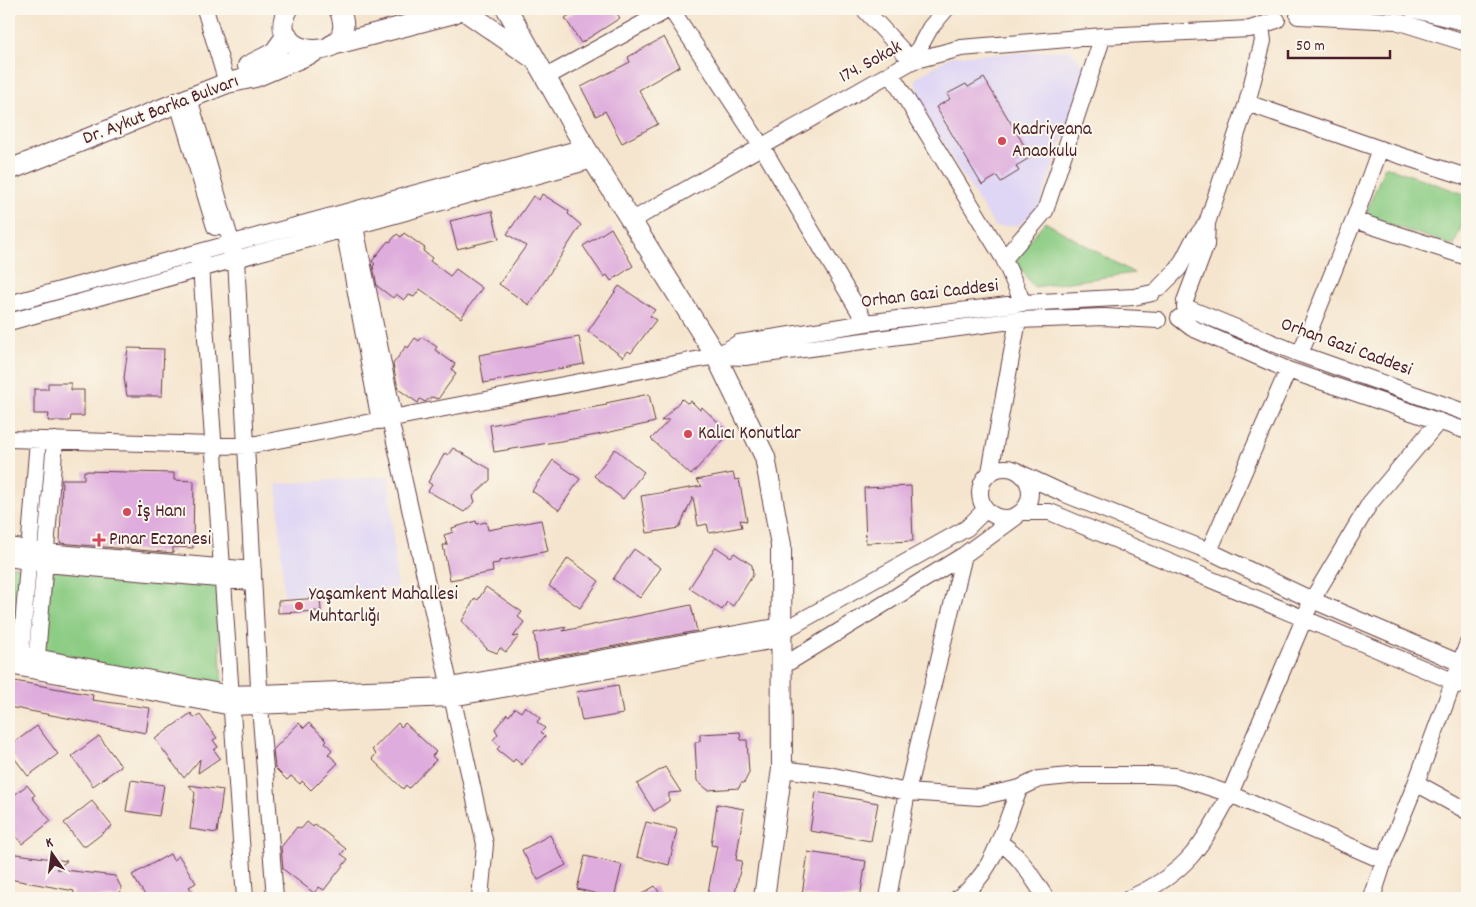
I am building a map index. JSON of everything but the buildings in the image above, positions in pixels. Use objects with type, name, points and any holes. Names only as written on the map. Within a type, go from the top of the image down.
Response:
[{"type":"main road","points":[[283,18],[298,47],[323,48],[342,28],[340,9]]},
{"type":"main road","points":[[507,9],[589,153],[716,356],[766,457],[781,545],[782,769],[764,898]]},
{"type":"main road","points":[[461,11],[534,58]]},
{"type":"main road","name":"Dr. Aykut Barka Bulvarı","points":[[9,170],[183,100],[228,83],[255,77],[323,48],[461,11]]},
{"type":"main road","points":[[228,83],[244,68],[274,53],[283,18]]},
{"type":"street","points":[[205,9],[228,83]]},
{"type":"street","points":[[546,77],[670,9],[762,147],[866,323]]},
{"type":"street","points":[[864,9],[912,61],[930,28],[946,9]]},
{"type":"street","points":[[1411,9],[1467,24]]},
{"type":"street","name":"174. Sokak","points":[[632,221],[912,61],[961,48],[1103,36],[1250,29],[1261,26],[1271,14],[1291,19],[1300,12],[1396,21],[1467,43]]},
{"type":"street","points":[[9,439],[246,446],[716,356],[745,357],[1018,320],[1104,317],[1169,322],[1183,309],[1206,245],[1207,224],[1247,103],[1263,41],[1261,26]]},
{"type":"street","points":[[1004,259],[1045,211],[1103,36]]},
{"type":"street","points":[[891,74],[1004,259],[1023,304]]},
{"type":"street","points":[[183,100],[230,249],[246,446],[260,700],[275,898]]},
{"type":"street","points":[[1247,103],[1467,177]]},
{"type":"street","points":[[1300,354],[1354,220],[1380,149]]},
{"type":"street","points":[[9,322],[230,249],[348,220],[589,153]]},
{"type":"street","points":[[348,220],[388,419],[485,844],[480,898]]},
{"type":"street","points":[[1354,220],[1467,257]]},
{"type":"street","points":[[1158,320],[1150,311],[1149,305],[1156,290],[1179,268],[1193,241],[1207,224]]},
{"type":"street","points":[[9,304],[201,260]]},
{"type":"street","points":[[201,260],[245,898]]},
{"type":"street","points":[[1156,290],[1176,288],[1192,328],[1288,370],[1467,431]]},
{"type":"street","name":"Orhan Gazi Caddesi","points":[[716,356],[739,343],[866,323],[1023,304],[1134,297],[1156,290]]},
{"type":"street","name":"Orhan Gazi Caddesi","points":[[1183,309],[1300,354],[1467,413]]},
{"type":"street","points":[[1018,320],[990,472],[980,486],[979,494],[985,510],[1000,518],[1019,514],[1050,512],[1461,684]]},
{"type":"street","points":[[1209,551],[1288,370]]},
{"type":"street","points":[[1130,898],[1172,876],[1205,841],[1230,794],[1312,600],[1370,503],[1438,421]]},
{"type":"street","points":[[37,557],[38,440]]},
{"type":"street","points":[[55,440],[22,661],[231,701],[451,692],[781,632],[968,528],[985,510]]},
{"type":"street","points":[[990,472],[1007,468],[1022,474],[1065,494],[1209,551],[1312,600],[1464,664]]},
{"type":"street","points":[[782,667],[964,555],[1019,514],[1028,505],[1030,489],[1022,474]]},
{"type":"street","points":[[9,546],[37,557]]},
{"type":"street","points":[[888,898],[907,792],[964,555]]},
{"type":"street","points":[[9,558],[37,557],[253,576]]},
{"type":"street","points":[[1372,898],[1384,861],[1416,783],[1461,684],[1467,645]]},
{"type":"street","points":[[782,769],[829,775],[907,792],[979,797],[1020,788],[1039,779],[1080,775],[1175,776],[1230,794],[1384,861]]},
{"type":"street","points":[[1416,783],[1467,811]]},
{"type":"street","points":[[958,898],[967,892],[988,867],[1020,788]]},
{"type":"street","points":[[999,843],[1009,848],[1016,855],[1046,898]]},
{"type":"shaded area","name":"Kadriyeana Anaokulu","points":[[1070,50],[1088,70],[1039,206],[1019,225],[995,227],[920,107],[915,79],[951,56]]},
{"type":"shaded area","points":[[389,476],[397,588],[284,596],[277,484]]},
{"type":"green space","points":[[1385,166],[1467,195],[1467,210],[1454,246],[1365,216]]},
{"type":"green space","points":[[1045,222],[1134,273],[1034,287],[1013,259]]},
{"type":"green space","points":[[9,566],[24,568],[16,650],[9,649]]},
{"type":"green space","points":[[48,570],[217,582],[222,689],[41,656]]},
{"type":"place","name":"Kadriyeana Anaokulu","points":[[1002,141]]},
{"type":"place","name":"Kalıcı Konutlar","points":[[688,434]]},
{"type":"place","name":"İş Hanı","points":[[127,512]]},
{"type":"place","name":"Pınar Eczanesi","points":[[99,540]]},
{"type":"place","name":"Yaşamkent Mahallesi Muhtarlığı","points":[[299,606]]}]
